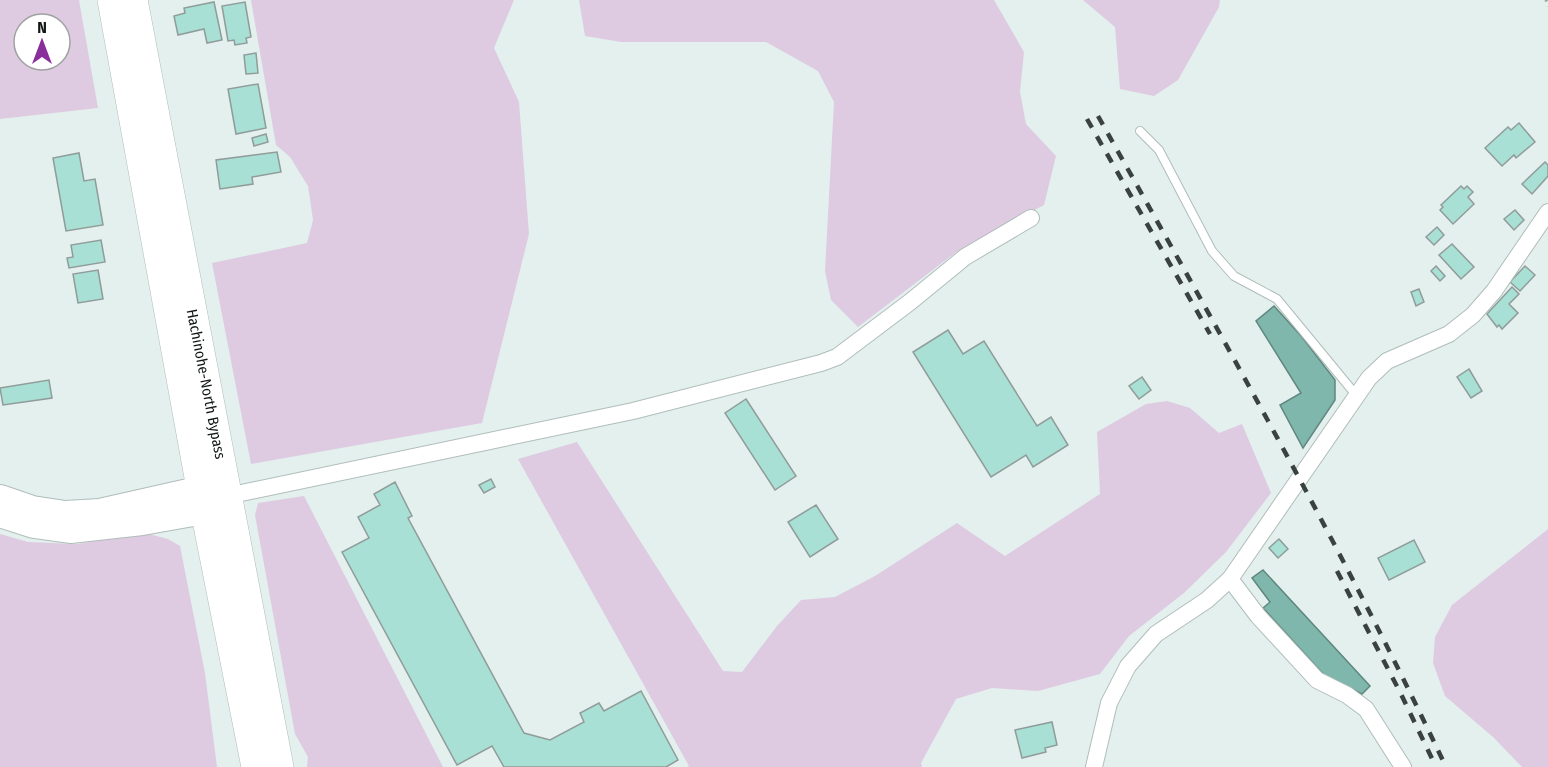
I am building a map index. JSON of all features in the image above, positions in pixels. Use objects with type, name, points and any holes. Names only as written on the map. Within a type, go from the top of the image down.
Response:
[{"type":"highway","name":"Hachinohe-North Bypass","points":[[111,0],[211,499],[280,767]]},
{"type":"highway","name":"Hachinohe-North Bypass","points":[[134,0],[255,767]]},
{"type":"highway","points":[[0,500],[32,510],[65,515],[100,513],[211,499]]},
{"type":"highway","points":[[0,513],[34,524],[70,529],[142,521],[211,499]]},
{"type":"street","points":[[1095,767],[1109,703],[1128,666],[1156,634],[1207,600],[1230,579],[1369,378],[1387,361],[1449,334],[1473,315],[1494,291],[1548,213]]},
{"type":"street","points":[[211,499],[633,411],[821,363],[837,357],[910,302],[965,256],[1031,218]]},
{"type":"street","points":[[1230,579],[1258,616],[1317,680],[1347,695],[1366,709],[1404,767]]},
{"type":"lane","points":[[1140,131],[1158,150],[1212,251],[1234,276],[1277,299],[1356,396]]},
{"type":"path","points":[[1546,0],[1548,6]]},
{"type":"shaded area","points":[[0,0],[79,0],[98,108],[0,119]]},
{"type":"shaded area","points":[[251,0],[514,0],[494,48],[519,102],[529,234],[482,423],[251,464],[212,263],[307,243],[313,220],[308,186],[290,157],[276,145]]},
{"type":"shaded area","points":[[579,0],[994,0],[1024,52],[1020,92],[1026,124],[1056,156],[1044,205],[955,253],[858,327],[831,300],[825,271],[834,102],[818,71],[766,42],[621,42],[585,36]]},
{"type":"shaded area","points":[[1083,0],[1220,0],[1219,7],[1178,80],[1154,96],[1120,89],[1115,27]]},
{"type":"shaded area","points":[[1274,306],[1302,337],[1335,380],[1335,400],[1303,448],[1280,405],[1301,393],[1256,321]]},
{"type":"shaded area","points":[[1167,401],[1190,408],[1219,433],[1242,424],[1271,493],[1226,552],[1184,593],[1129,636],[1100,674],[1038,691],[992,688],[956,699],[921,763],[922,767],[687,767],[689,766],[518,459],[577,442],[723,671],[742,672],[777,626],[801,600],[835,597],[875,576],[957,523],[1005,556],[1100,494],[1097,432],[1146,404]]},
{"type":"shaded area","points":[[304,496],[443,767],[307,767],[308,757],[295,734],[255,515],[258,503]]},
{"type":"shaded area","points":[[1548,529],[1548,767],[1522,767],[1493,737],[1445,696],[1433,663],[1435,637],[1452,605]]},
{"type":"shaded area","points":[[145,533],[168,539],[180,546],[205,673],[217,767],[0,767],[0,534],[28,542],[77,544]]},
{"type":"shaded area","points":[[1263,570],[1370,686],[1362,694],[1324,675],[1263,608],[1270,602],[1252,578]]},
{"type":"building","points":[[214,2],[222,40],[207,43],[204,29],[178,35],[174,16],[185,13],[184,8]]},
{"type":"building","points":[[245,2],[251,37],[246,38],[247,43],[235,45],[234,40],[228,41],[222,6]]},
{"type":"building","points":[[256,53],[258,73],[246,74],[244,55]]},
{"type":"building","points":[[258,84],[266,128],[236,134],[228,89]]},
{"type":"building","points":[[1519,123],[1535,142],[1516,158],[1514,155],[1502,166],[1485,148],[1508,127],[1511,130]]},
{"type":"building","points":[[266,134],[268,142],[254,146],[252,138]]},
{"type":"building","points":[[277,152],[281,172],[252,177],[253,184],[220,189],[216,160]]},
{"type":"building","points":[[79,153],[84,181],[95,179],[103,225],[66,231],[53,158]]},
{"type":"building","points":[[1545,162],[1548,165],[1548,176],[1532,194],[1522,184]]},
{"type":"building","points":[[1461,186],[1464,189],[1467,186],[1473,192],[1468,197],[1474,204],[1453,224],[1440,210],[1443,207],[1441,205]]},
{"type":"building","points":[[1515,210],[1524,220],[1514,230],[1504,219]]},
{"type":"building","points":[[1437,227],[1444,235],[1434,245],[1426,237]]},
{"type":"building","points":[[101,240],[105,262],[69,268],[67,258],[73,257],[71,245]]},
{"type":"building","points":[[1452,244],[1474,267],[1461,279],[1439,255]]},
{"type":"building","points":[[1436,266],[1445,276],[1440,281],[1431,271]]},
{"type":"building","points":[[1525,266],[1535,275],[1520,291],[1510,282]]},
{"type":"building","points":[[98,270],[103,299],[78,303],[73,274]]},
{"type":"building","points":[[1512,287],[1519,294],[1509,304],[1518,313],[1502,329],[1499,325],[1497,327],[1487,314]]},
{"type":"building","points":[[1419,289],[1424,302],[1416,306],[1411,292]]},
{"type":"building","points":[[948,330],[963,354],[984,341],[1037,426],[1051,417],[1068,445],[1033,467],[1026,455],[991,477],[913,352]]},
{"type":"building","points":[[1469,369],[1482,391],[1471,398],[1457,377]]},
{"type":"building","points":[[1142,377],[1151,390],[1139,399],[1129,386]]},
{"type":"building","points":[[49,380],[52,398],[3,405],[0,388]]},
{"type":"building","points":[[746,399],[796,476],[775,490],[725,413]]},
{"type":"building","points":[[491,479],[495,487],[484,493],[479,485]]},
{"type":"building","points":[[395,482],[412,516],[408,518],[524,733],[550,740],[584,722],[580,713],[599,703],[604,711],[641,691],[678,760],[666,767],[504,767],[492,746],[457,765],[342,552],[369,538],[358,517],[380,505],[374,494]]},
{"type":"building","points":[[816,505],[838,539],[810,557],[788,522]]},
{"type":"building","points":[[1279,539],[1288,549],[1278,558],[1269,548]]},
{"type":"building","points":[[1414,540],[1425,562],[1389,580],[1378,558]]},
{"type":"building","points":[[1052,722],[1057,745],[1045,748],[1046,752],[1022,758],[1015,730]]},
{"type":"railway","points":[[1098,116],[1321,520],[1446,767]]},
{"type":"railway","points":[[1087,119],[1210,334]]},
{"type":"railway","points":[[1337,571],[1436,767]]}]
